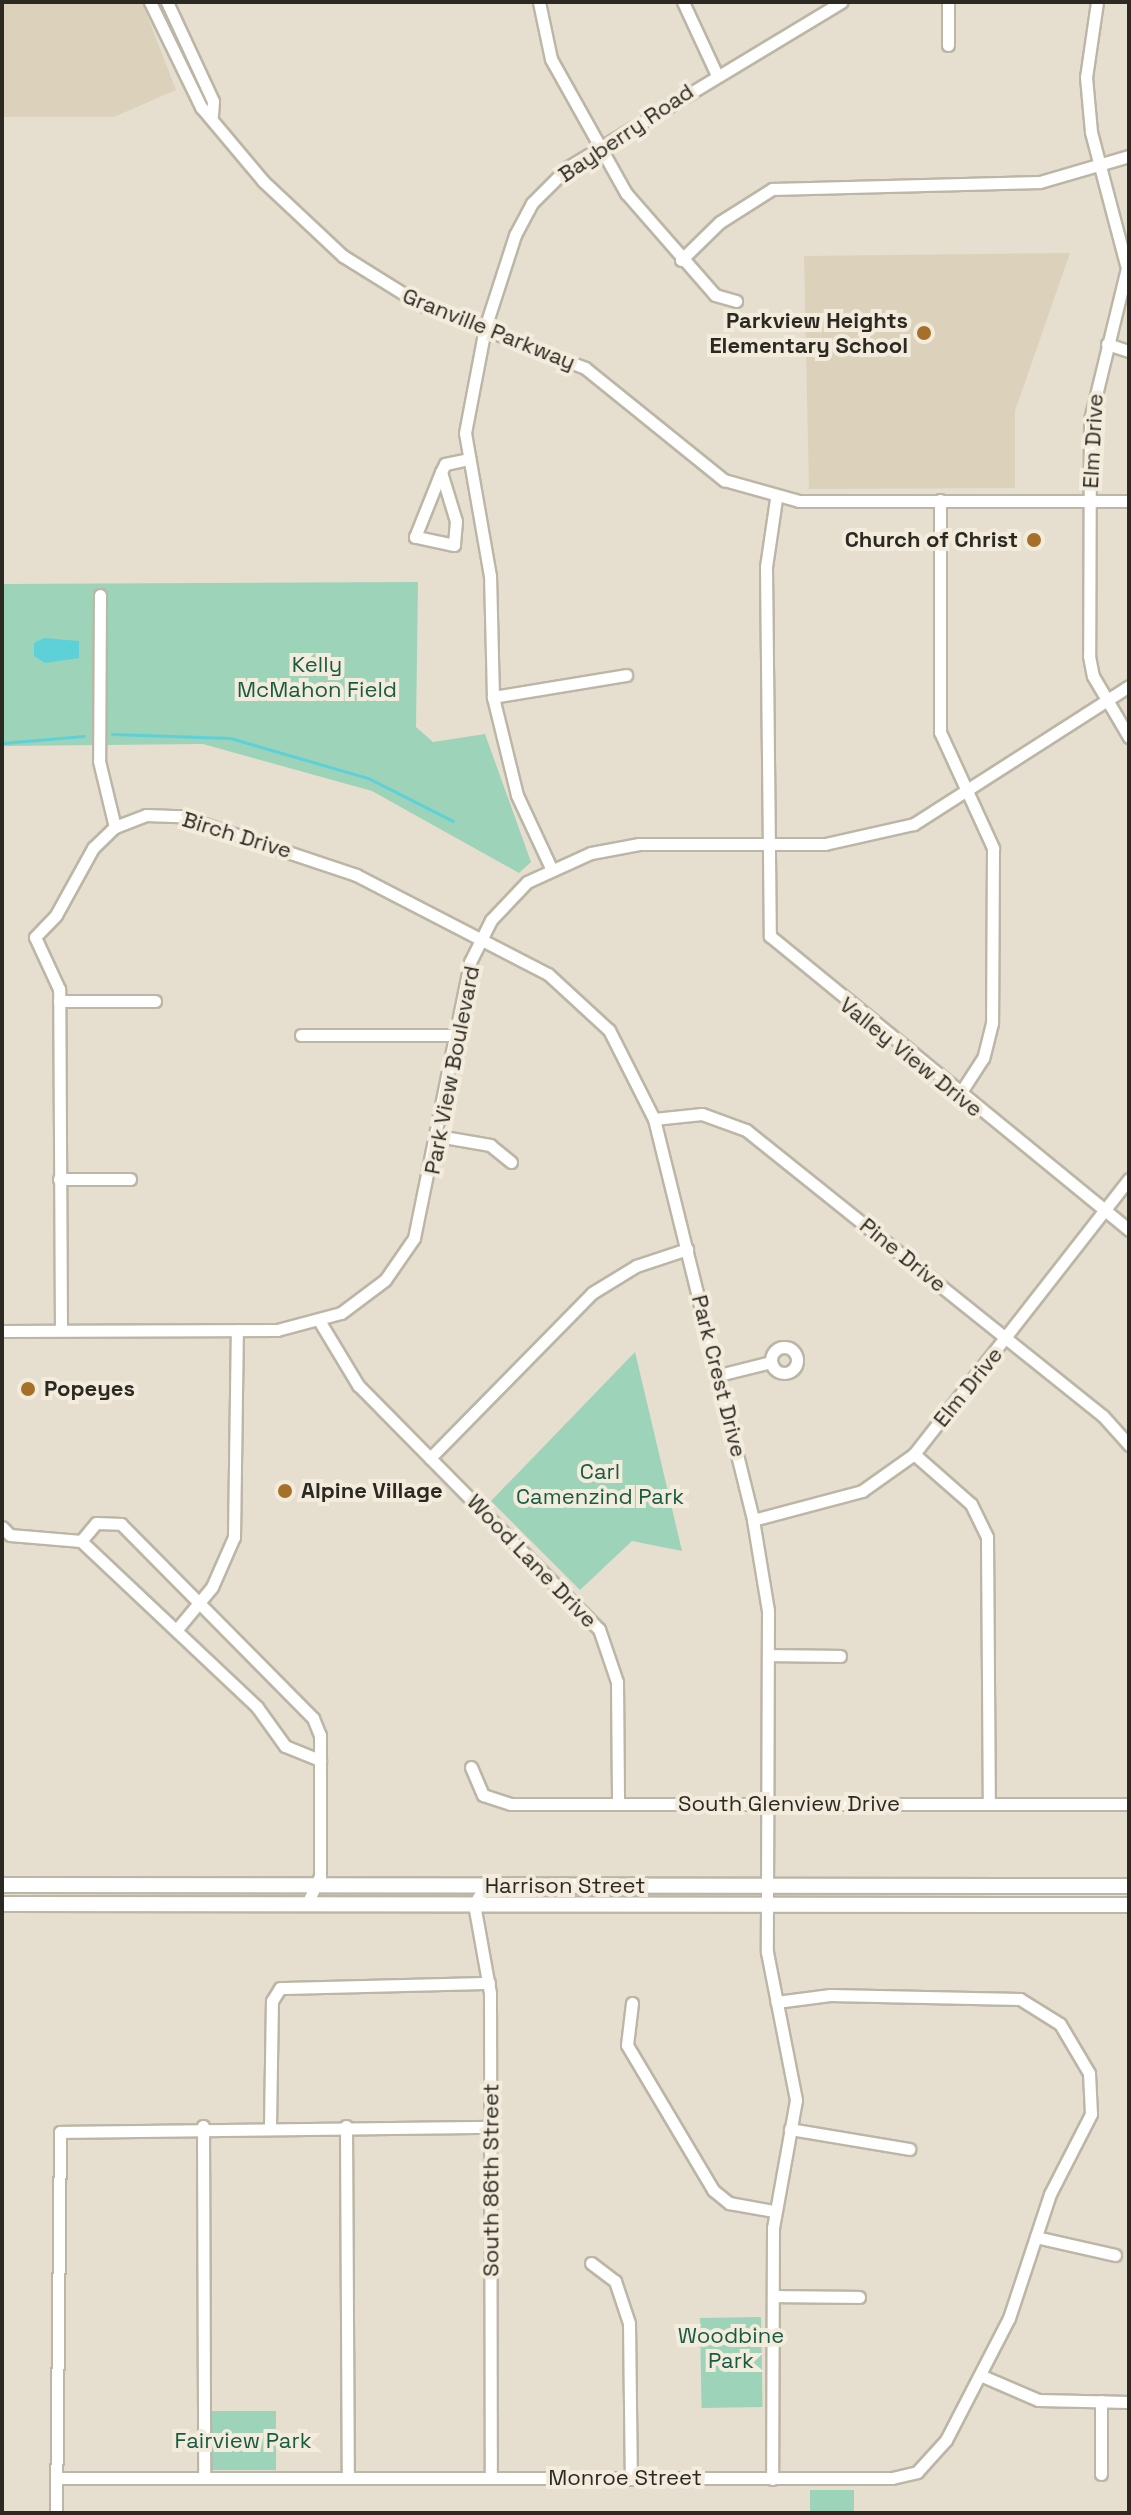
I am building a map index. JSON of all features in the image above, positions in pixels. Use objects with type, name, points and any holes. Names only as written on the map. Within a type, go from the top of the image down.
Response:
[{"type":"main road","name":"Harrison Street","points":[[2,1885],[485,1886],[1129,1905]]},
{"type":"main road","name":"Harrison Street","points":[[2,1904],[474,1904],[1129,1886]]},
{"type":"street","name":"Granville Parkway","points":[[150,2],[195,97],[263,181],[343,256],[420,304],[585,368],[713,473],[776,499],[1129,501]]},
{"type":"street","name":"Granville Parkway","points":[[167,2],[213,101],[212,116]]},
{"type":"street","points":[[539,2],[551,59],[598,146],[651,229],[715,295],[736,301]]},
{"type":"street","points":[[683,2],[716,73]]},
{"type":"street","name":"Bayberry Road","points":[[551,868],[517,795],[493,697],[490,576],[465,433],[485,328],[532,203],[598,146],[716,73],[841,2]]},
{"type":"street","points":[[948,2],[948,45]]},
{"type":"street","name":"Elm Drive","points":[[1097,2],[1086,77],[1098,166],[1127,268],[1090,420],[1089,663],[1129,737]]},
{"type":"street","points":[[681,260],[720,222],[772,189],[1040,182],[1129,156]]},
{"type":"street","points":[[1107,344],[1129,351]]},
{"type":"street","points":[[441,472],[456,521],[454,545],[415,537],[441,472],[445,464],[469,459]]},
{"type":"street","name":"Valley View Drive","points":[[776,499],[766,567],[766,921],[777,948],[1129,1230]]},
{"type":"street","points":[[940,500],[939,723],[949,760],[970,794],[993,848],[993,1013],[986,1051],[959,1095]]},
{"type":"street","points":[[61,1330],[59,1001],[55,974],[35,937],[56,915],[93,848],[115,827],[99,761],[100,595]]},
{"type":"street","points":[[493,697],[626,675]]},
{"type":"street","name":"Park View Boulevard","points":[[2,1331],[237,1330],[320,1322],[365,1297],[402,1259],[425,1209],[454,1035],[482,936],[512,896],[551,868],[639,844],[766,845],[866,838],[970,794],[1129,686]]},
{"type":"street","name":"Birch Drive","points":[[115,827],[159,813],[212,824],[356,875],[482,936]]},
{"type":"street","name":"Park Crest Drive","points":[[482,936],[548,974],[592,1012],[632,1070],[654,1119],[753,1520],[768,1655],[766,1895],[776,2002],[795,2091],[774,2211],[772,2479]]},
{"type":"street","points":[[59,1001],[155,1001]]},
{"type":"street","points":[[301,1035],[454,1035]]},
{"type":"street","name":"Pine Drive","points":[[654,1119],[702,1114],[746,1130],[1007,1339],[1129,1445]]},
{"type":"street","points":[[438,1136],[490,1145],[511,1162]]},
{"type":"street","points":[[59,1179],[130,1179]]},
{"type":"street","name":"Elm Drive","points":[[753,1520],[862,1491],[914,1454],[1106,1213],[1129,1179]]},
{"type":"street","points":[[430,1458],[592,1293],[636,1266],[687,1249]]},
{"type":"street","name":"Wood Lane Drive","points":[[320,1322],[340,1364],[603,1636],[617,1682],[618,1804]]},
{"type":"street","points":[[178,1628],[201,1600],[234,1537],[237,1330]]},
{"type":"street","points":[[719,1375],[771,1362]]},
{"type":"street","points":[[914,1454],[971,1504],[987,1537],[989,1804]]},
{"type":"street","points":[[81,1541],[96,1523],[121,1524],[201,1600],[313,1718],[320,1760],[319,1886],[307,1904]]},
{"type":"street","points":[[2,1527],[81,1541],[178,1628],[285,1746],[320,1760]]},
{"type":"street","points":[[768,1655],[840,1656]]},
{"type":"street","name":"South Glenview Drive","points":[[471,1767],[483,1795],[499,1803],[1129,1804]]},
{"type":"street","points":[[474,1904],[485,1886]]},
{"type":"street","name":"South 86th Street","points":[[474,1904],[489,1983],[491,2478]]},
{"type":"street","points":[[270,2126],[276,1992],[296,1983],[489,1983]]},
{"type":"street","name":"Monroe Street","points":[[60,2478],[772,2479],[917,2472],[935,2457],[980,2375],[1022,2286],[1050,2194],[1088,2122],[1093,2094],[1069,2035],[1020,1999],[830,1995],[776,2002]]},
{"type":"street","points":[[632,2003],[627,2045],[713,2190],[729,2203],[774,2211]]},
{"type":"street","points":[[56,2513],[60,2478],[60,2132],[203,2126],[491,2127]]},
{"type":"street","points":[[203,2126],[204,2478]]},
{"type":"street","points":[[346,2126],[348,2478]]},
{"type":"street","points":[[790,2129],[909,2149]]},
{"type":"street","points":[[1036,2237],[1115,2255]]},
{"type":"street","points":[[591,2263],[615,2281],[629,2323],[631,2479]]},
{"type":"street","points":[[773,2296],[859,2297]]},
{"type":"street","points":[[980,2375],[1038,2400],[1129,2402]]},
{"type":"street","points":[[1101,2401],[1101,2474]]},
{"type":"shaded area","points":[[2,2],[142,2],[176,90],[114,117],[2,117]]},
{"type":"shaded area","name":"Parkview Heights Elementary School","points":[[1070,253],[1015,411],[1015,488],[809,489],[804,256]]},
{"type":"green space","name":"Kelly McMahon Field","points":[[418,582],[416,727],[433,742],[485,734],[531,862],[519,873],[372,791],[203,744],[2,746],[2,584]]},
{"type":"green space","name":"Carl Camenzind Park","points":[[635,1352],[682,1551],[632,1541],[580,1590],[491,1501]]},
{"type":"green space","name":"Woodbine Park","points":[[761,2317],[763,2407],[702,2408],[700,2318]]},
{"type":"green space","name":"Fairview Park","points":[[212,2411],[276,2411],[276,2470],[212,2470]]},
{"type":"green space","points":[[810,2490],[854,2490],[854,2513],[810,2513]]},
{"type":"water","points":[[44,638],[79,641],[79,658],[45,663],[34,656],[34,643]]},
{"type":"waterway","points":[[112,734],[230,738],[368,778],[453,821]]},
{"type":"waterway","points":[[2,743],[84,736]]},
{"type":"place","name":"Parkview Heights Elementary School","points":[[924,333]]},
{"type":"place","name":"Church of Christ","points":[[1034,540]]},
{"type":"place","name":"Popeyes","points":[[28,1389]]},
{"type":"place","name":"Alpine Village","points":[[285,1491]]}]
